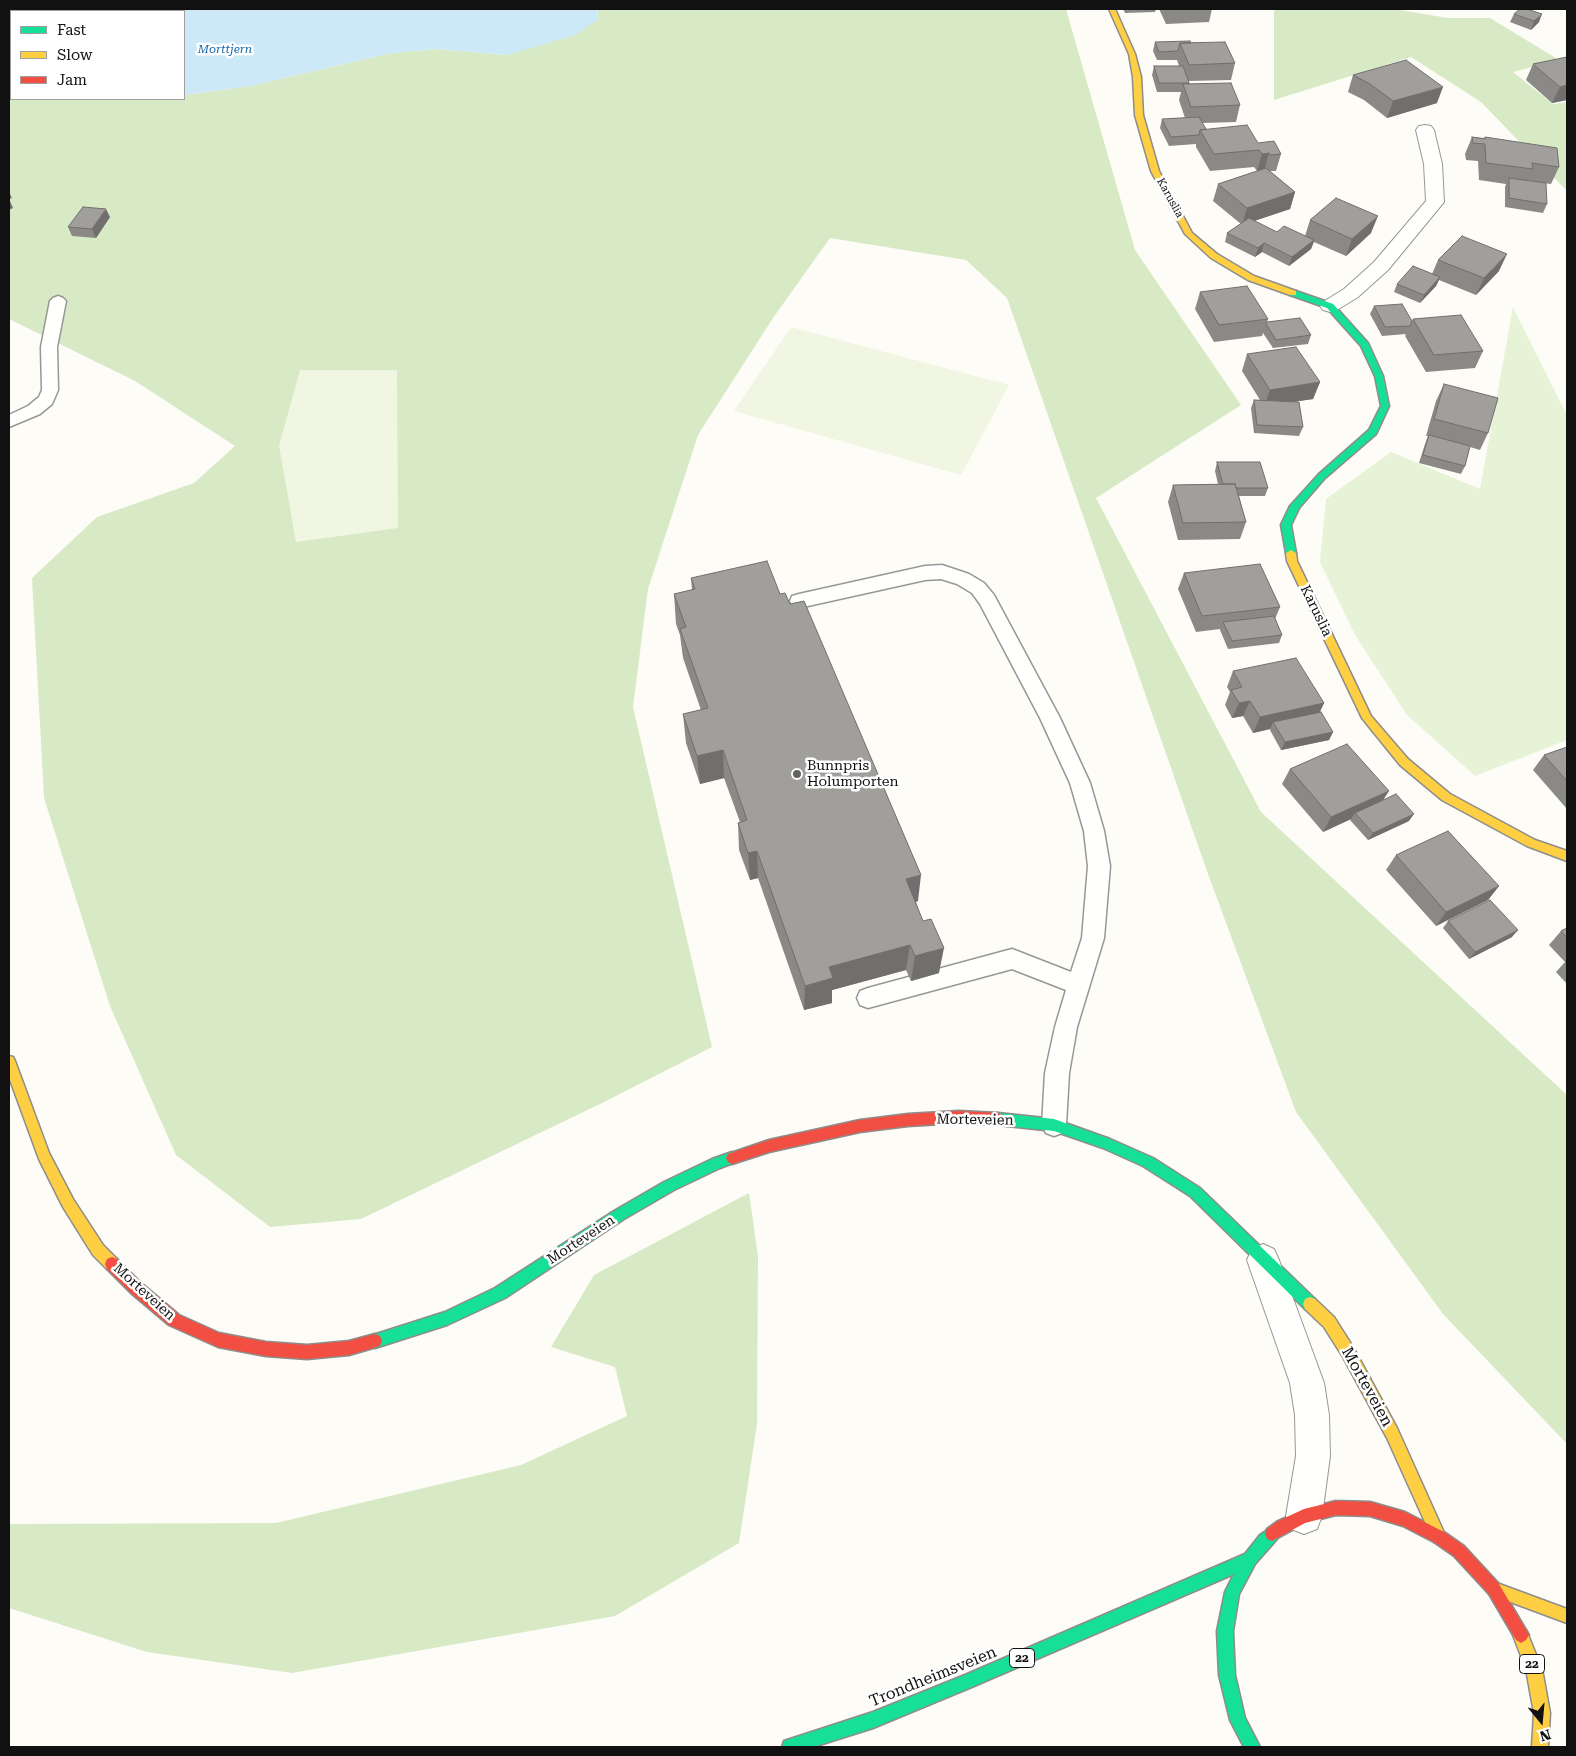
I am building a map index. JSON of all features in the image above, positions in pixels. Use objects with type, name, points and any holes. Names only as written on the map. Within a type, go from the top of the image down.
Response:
[{"type":"street","name":"Karuslia","points":[[1112,9],[1132,54],[1137,77],[1139,115],[1154,171],[1189,234],[1214,256],[1251,278],[1330,306],[1365,344],[1379,376],[1385,406],[1373,432],[1322,476],[1295,506],[1286,525],[1292,561],[1367,718],[1404,762],[1446,797],[1531,844],[1567,856]]},
{"type":"street","points":[[1330,306],[1350,293],[1381,266],[1435,202],[1433,164],[1426,130]]},
{"type":"street","name":"Morteveien","points":[[9,1061],[43,1155],[68,1203],[98,1250],[136,1288],[174,1320],[218,1340],[266,1349],[307,1352],[349,1348],[401,1334],[447,1318],[500,1293],[618,1215],[669,1186],[717,1164],[769,1146],[860,1126],[916,1120],[959,1117],[1006,1119],[1054,1125],[1106,1143],[1148,1162],[1195,1192],[1329,1322],[1348,1352],[1392,1433],[1439,1537]]},
{"type":"street","name":"Morteveien","points":[[1263,1260],[1307,1383],[1312,1416],[1313,1456],[1304,1516]]},
{"type":"street","name":"22","points":[[1252,1747],[1238,1720],[1227,1675],[1225,1631],[1232,1592],[1250,1559],[1271,1535],[1283,1526],[1304,1516],[1336,1508],[1370,1509],[1405,1519],[1439,1537],[1477,1569],[1494,1589],[1518,1628],[1534,1669],[1542,1713],[1540,1747]]},
{"type":"street","name":"Trondheimsveien","points":[[790,1747],[873,1720],[969,1681],[1250,1559]]},
{"type":"street","name":"22","points":[[1494,1589],[1567,1616]]},
{"type":"lane","points":[[9,422],[34,410],[46,400],[50,390],[50,348],[58,301]]},
{"type":"lane","points":[[799,601],[925,573],[942,572],[963,579],[978,588],[986,600],[1050,718],[1080,783],[1094,831],[1099,866],[1092,938],[1066,1026],[1057,1073],[1054,1125]]},
{"type":"lane","points":[[868,998],[1012,959],[1078,985]]},
{"type":"green space","points":[[9,9],[118,9],[10,10],[10,100],[185,100],[185,95],[250,86],[391,53],[436,49],[507,55],[597,20],[598,9],[1066,9],[1135,250],[1241,405],[1096,498],[1261,812],[1567,1095],[1567,1444],[1443,1314],[1296,1112],[1208,874],[1007,298],[966,260],[830,238],[773,318],[698,435],[648,589],[633,707],[712,1047],[600,1104],[361,1219],[270,1227],[176,1155],[110,1006],[44,798],[32,578],[97,517],[194,483],[235,446],[135,381],[9,319]]},
{"type":"green space","points":[[1274,9],[1394,9],[1448,18],[1490,18],[1559,60],[1513,72],[1553,104],[1567,102],[1567,191],[1481,102],[1411,57],[1274,100]]},
{"type":"green space","points":[[1513,307],[1567,415],[1567,740],[1475,776],[1407,715],[1355,635],[1320,562],[1326,499],[1391,452],[1480,489]]},
{"type":"green space","points":[[791,327],[1009,385],[961,475],[734,411]]},
{"type":"green space","points":[[300,370],[397,370],[398,528],[296,542],[279,446]]},
{"type":"green space","points":[[749,1193],[758,1256],[757,1424],[739,1543],[615,1616],[292,1673],[147,1652],[9,1608],[10,1524],[276,1523],[521,1465],[627,1416],[615,1367],[551,1347],[594,1275]]},
{"type":"water","name":"Morttjern","points":[[598,9],[597,20],[576,35],[507,55],[436,49],[391,53],[250,86],[185,95],[185,10],[116,10]]},
{"type":"building","points":[[1520,9],[1527,9],[1542,14],[1534,21],[1514,14]]},
{"type":"building","points":[[1190,41],[1191,43],[1180,43],[1178,51],[1159,52],[1155,42]]},
{"type":"building","points":[[1225,42],[1235,63],[1189,65],[1180,43]]},
{"type":"building","points":[[1567,57],[1567,85],[1560,87],[1533,64]]},
{"type":"building","points":[[1406,60],[1443,87],[1393,101],[1370,84],[1353,75]]},
{"type":"building","points":[[1154,66],[1183,66],[1189,83],[1159,83]]},
{"type":"building","points":[[1231,83],[1240,105],[1191,107],[1183,84]]},
{"type":"building","points":[[1199,117],[1206,129],[1200,130],[1199,135],[1171,137],[1162,119]]},
{"type":"building","points":[[1247,125],[1258,143],[1274,141],[1281,154],[1262,154],[1259,150],[1214,154],[1200,130]]},
{"type":"building","points":[[1472,137],[1485,139],[1485,137],[1557,148],[1559,167],[1532,163],[1533,169],[1486,163],[1485,144],[1473,143]]},
{"type":"building","points":[[1266,168],[1295,192],[1247,208],[1218,184]]},
{"type":"building","points":[[1509,178],[1546,183],[1547,204],[1509,198]]},
{"type":"building","points":[[1336,198],[1378,216],[1352,239],[1310,220]]},
{"type":"building","points":[[83,207],[106,209],[92,229],[68,227]]},
{"type":"building","points":[[1249,218],[1277,232],[1284,226],[1314,240],[1292,257],[1264,243],[1258,248],[1227,233]]},
{"type":"building","points":[[1462,236],[1507,254],[1484,278],[1438,260]]},
{"type":"building","points":[[1413,266],[1440,277],[1424,295],[1397,284]]},
{"type":"building","points":[[1247,286],[1268,319],[1219,325],[1200,292]]},
{"type":"building","points":[[1402,304],[1412,321],[1410,326],[1385,327],[1374,306]]},
{"type":"building","points":[[1461,315],[1483,351],[1434,355],[1413,319]]},
{"type":"building","points":[[1300,318],[1311,335],[1276,340],[1266,324],[1267,322]]},
{"type":"building","points":[[1296,347],[1320,382],[1270,390],[1247,354]]},
{"type":"building","points":[[1444,384],[1498,398],[1488,433],[1434,419]]},
{"type":"building","points":[[1254,400],[1299,402],[1303,427],[1257,425]]},
{"type":"building","points":[[1429,435],[1470,446],[1465,466],[1423,455]]},
{"type":"building","points":[[1217,462],[1260,462],[1268,488],[1236,488],[1235,484],[1223,484]]},
{"type":"building","points":[[1235,484],[1246,522],[1183,523],[1173,485]]},
{"type":"building","points":[[767,561],[780,594],[785,593],[790,604],[804,601],[921,875],[906,879],[923,921],[931,919],[944,948],[915,956],[910,945],[829,967],[833,978],[805,986],[757,851],[748,853],[738,823],[747,820],[723,750],[697,756],[683,714],[708,708],[680,629],[686,627],[674,594],[695,589],[691,578]]},
{"type":"building","points":[[1260,564],[1280,607],[1202,616],[1184,573]]},
{"type":"building","points":[[1274,616],[1282,635],[1232,641],[1223,622]]},
{"type":"building","points":[[1296,658],[1324,703],[1260,717],[1250,701],[1239,703],[1231,690],[1242,687],[1233,671]]},
{"type":"building","points":[[1321,712],[1333,732],[1285,742],[1273,722]]},
{"type":"building","points":[[1347,744],[1389,791],[1331,817],[1290,769]]},
{"type":"building","points":[[1567,747],[1567,781],[1544,755]]},
{"type":"building","points":[[1396,794],[1414,814],[1373,833],[1355,813]]},
{"type":"building","points":[[1448,831],[1499,886],[1446,912],[1396,855]]},
{"type":"building","points":[[1490,900],[1518,930],[1475,952],[1448,921]]},
{"type":"building","points":[[1567,928],[1567,938],[1561,931]]},
{"type":"traffic: fast","points":[[1291,553],[1286,525],[1295,506],[1322,476],[1373,432],[1385,406],[1379,376],[1365,345],[1330,306],[1293,293]]},
{"type":"traffic: fast","points":[[998,1119],[1054,1125],[1106,1143],[1148,1162],[1195,1192],[1310,1304]]},
{"type":"traffic: fast","points":[[375,1341],[447,1318],[500,1293],[619,1215],[669,1186],[717,1163],[732,1158]]},
{"type":"traffic: fast","points":[[1252,1747],[1238,1720],[1227,1675],[1225,1631],[1232,1592],[1250,1559],[1272,1534]]},
{"type":"traffic: fast","points":[[790,1747],[873,1720],[969,1681],[1250,1559]]},
{"type":"traffic: slow","points":[[1112,9],[1132,54],[1137,77],[1139,115],[1155,171],[1189,234],[1214,256],[1251,278],[1293,293]]},
{"type":"traffic: slow","points":[[1291,553],[1292,561],[1367,718],[1404,762],[1446,797],[1531,843],[1567,856]]},
{"type":"traffic: slow","points":[[9,1061],[43,1155],[68,1203],[98,1250],[112,1264]]},
{"type":"traffic: slow","points":[[1310,1304],[1329,1322],[1348,1352],[1392,1433],[1439,1537]]},
{"type":"traffic: slow","points":[[1494,1589],[1567,1616]]},
{"type":"traffic: slow","points":[[1521,1635],[1534,1669],[1542,1713],[1540,1747]]},
{"type":"traffic: jam","points":[[732,1158],[769,1146],[860,1126],[908,1120],[959,1117],[998,1119]]},
{"type":"traffic: jam","points":[[112,1264],[136,1288],[174,1320],[218,1340],[266,1349],[307,1352],[349,1348],[375,1341]]},
{"type":"traffic: jam","points":[[1272,1534],[1283,1526],[1304,1516],[1336,1508],[1370,1509],[1405,1519],[1439,1537],[1459,1551],[1494,1589],[1521,1635]]},
{"type":"place","name":"Bunnpris Holumporten","points":[[797,774]]}]
